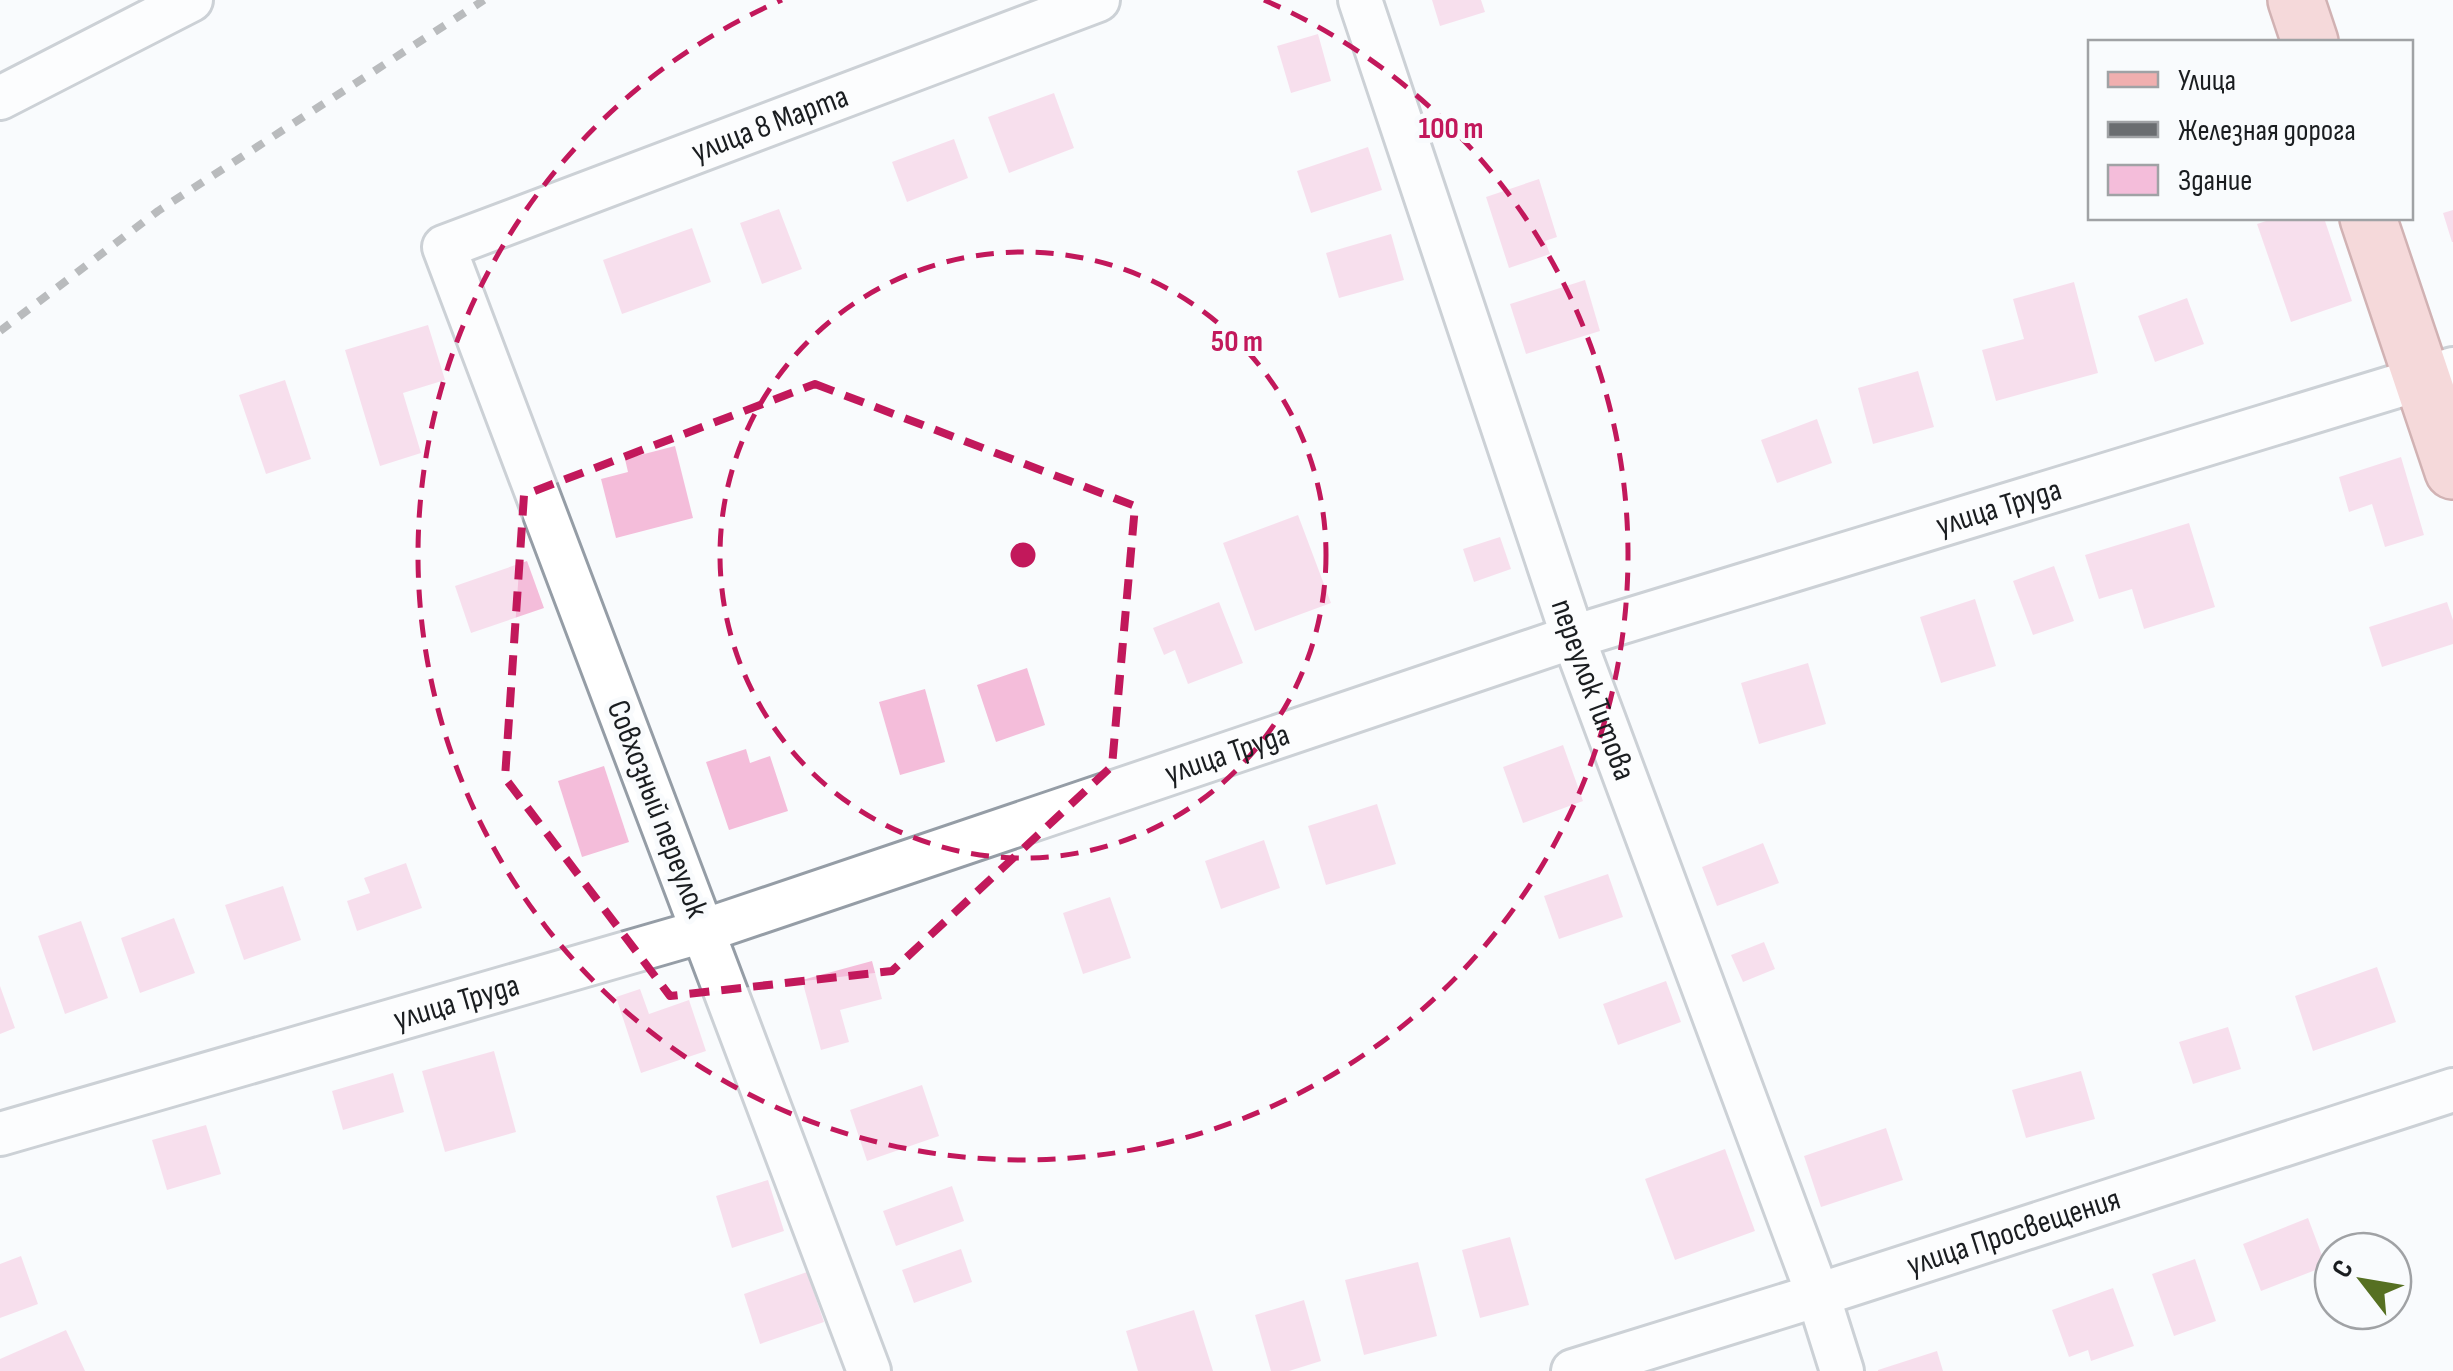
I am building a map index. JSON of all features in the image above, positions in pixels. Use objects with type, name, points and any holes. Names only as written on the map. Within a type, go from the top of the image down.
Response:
[{"type":"main road","points":[[2296,0],[2309,40]]},
{"type":"main road","points":[[2369,220],[2438,375],[2453,471]]},
{"type":"street","points":[[0,98],[191,0]]},
{"type":"street","name":"улица 8 Марта","points":[[444,248],[1098,0]]},
{"type":"street","name":"переулок Титова","points":[[1360,0],[1573,637],[1818,1295],[1842,1371]]},
{"type":"street","name":"Совхозный переулок","points":[[444,248],[869,1371]]},
{"type":"street","name":"улица Труда","points":[[0,1134],[702,930],[1573,637],[2438,375]]},
{"type":"street","name":"улица Просвещения","points":[[1574,1371],[2453,1090]]},
{"type":"highlighted area","points":[[815,384],[1135,506],[1112,766],[892,971],[670,996],[505,778],[524,495]]},
{"type":"building","points":[[1432,0],[1481,0],[1485,12],[1440,26]]},
{"type":"building","points":[[1318,34],[1331,81],[1291,93],[1277,46]]},
{"type":"building","points":[[1054,93],[1074,148],[1009,173],[988,117]]},
{"type":"building","points":[[954,139],[968,178],[907,202],[892,162]]},
{"type":"building","points":[[1368,147],[1382,190],[1311,213],[1297,171]]},
{"type":"building","points":[[1539,179],[1557,237],[1545,241],[1550,254],[1509,268],[1486,197]]},
{"type":"building","points":[[779,209],[802,269],[762,284],[740,223]]},
{"type":"building","points":[[2453,210],[2453,242],[2452,242],[2443,213]]},
{"type":"building","points":[[2269,220],[2325,220],[2352,301],[2291,322],[2257,224]]},
{"type":"building","points":[[692,228],[711,282],[622,314],[603,260]]},
{"type":"building","points":[[1391,234],[1404,280],[1339,298],[1326,253]]},
{"type":"building","points":[[1585,280],[1600,331],[1526,354],[1510,304]]},
{"type":"building","points":[[2074,282],[2098,373],[1996,401],[1982,350],[2024,339],[2013,299]]},
{"type":"building","points":[[2187,298],[2204,344],[2155,362],[2138,316]]},
{"type":"building","points":[[428,325],[445,380],[403,393],[421,453],[380,466],[345,350]]},
{"type":"building","points":[[1918,371],[1934,427],[1873,444],[1858,388]]},
{"type":"building","points":[[285,380],[311,459],[266,474],[239,395]]},
{"type":"building","points":[[1817,419],[1832,463],[1777,483],[1761,440]]},
{"type":"building","points":[[675,446],[693,518],[616,538],[601,479],[628,472],[625,459]]},
{"type":"building","points":[[2401,457],[2424,535],[2385,547],[2372,504],[2349,512],[2339,477]]},
{"type":"building","points":[[1298,515],[1331,603],[1255,631],[1223,543]]},
{"type":"building","points":[[2189,523],[2215,607],[2144,629],[2132,589],[2099,599],[2085,555]]},
{"type":"building","points":[[1500,537],[1511,569],[1474,582],[1463,549]]},
{"type":"building","points":[[527,561],[544,608],[471,633],[455,586]]},
{"type":"building","points":[[2054,566],[2074,621],[2033,635],[2013,581]]},
{"type":"building","points":[[1975,599],[1996,666],[1941,683],[1920,617]]},
{"type":"building","points":[[1219,602],[1243,663],[1188,684],[1175,650],[1164,655],[1153,628]]},
{"type":"building","points":[[2447,602],[2453,620],[2453,644],[2382,667],[2369,627]]},
{"type":"building","points":[[1808,663],[1826,724],[1759,744],[1741,683]]},
{"type":"building","points":[[1027,668],[1045,725],[996,742],[977,685]]},
{"type":"building","points":[[925,689],[945,762],[900,775],[879,702]]},
{"type":"building","points":[[1563,745],[1583,801],[1523,823],[1503,767]]},
{"type":"building","points":[[746,749],[750,763],[770,756],[788,811],[729,830],[706,762]]},
{"type":"building","points":[[604,766],[629,842],[582,857],[558,781]]},
{"type":"building","points":[[1377,804],[1396,864],[1326,885],[1308,826]]},
{"type":"building","points":[[1264,840],[1280,888],[1221,909],[1205,861]]},
{"type":"building","points":[[1763,843],[1779,883],[1717,906],[1702,867]]},
{"type":"building","points":[[406,863],[422,908],[357,931],[347,901],[370,893],[364,878]]},
{"type":"building","points":[[1608,874],[1623,917],[1559,939],[1544,896]]},
{"type":"building","points":[[283,886],[301,940],[244,960],[225,905]]},
{"type":"building","points":[[1110,897],[1131,958],[1083,974],[1063,913]]},
{"type":"building","points":[[174,918],[195,973],[140,993],[121,938]]},
{"type":"building","points":[[81,921],[108,998],[65,1014],[38,936]]},
{"type":"building","points":[[1764,942],[1775,969],[1743,982],[1731,955]]},
{"type":"building","points":[[872,961],[882,999],[840,1010],[849,1042],[821,1050],[802,980]]},
{"type":"building","points":[[2377,967],[2396,1022],[2313,1051],[2295,996]]},
{"type":"building","points":[[1666,981],[1681,1022],[1618,1045],[1603,1004]]},
{"type":"building","points":[[0,986],[15,1028],[0,1034]]},
{"type":"building","points":[[640,989],[649,1014],[689,1000],[706,1051],[641,1073],[616,997]]},
{"type":"building","points":[[2228,1027],[2241,1069],[2193,1084],[2179,1042]]},
{"type":"building","points":[[494,1051],[516,1132],[445,1152],[422,1071]]},
{"type":"building","points":[[2081,1071],[2095,1119],[2026,1138],[2012,1090]]},
{"type":"building","points":[[393,1073],[404,1112],[343,1130],[332,1091]]},
{"type":"building","points":[[922,1085],[939,1136],[867,1161],[850,1110]]},
{"type":"building","points":[[206,1125],[221,1174],[167,1190],[152,1140]]},
{"type":"building","points":[[1886,1128],[1903,1180],[1821,1207],[1804,1156]]},
{"type":"building","points":[[1725,1149],[1755,1231],[1675,1260],[1645,1179]]},
{"type":"building","points":[[768,1180],[784,1231],[732,1248],[716,1196]]},
{"type":"building","points":[[952,1186],[964,1221],[896,1246],[883,1211]]},
{"type":"building","points":[[2308,1218],[2313,1231],[2313,1271],[2261,1291],[2243,1244]]},
{"type":"building","points":[[1510,1237],[1529,1305],[1480,1318],[1462,1250]]},
{"type":"building","points":[[961,1249],[972,1282],[914,1303],[902,1270]]},
{"type":"building","points":[[21,1256],[38,1304],[0,1318],[0,1264]]},
{"type":"building","points":[[2195,1259],[2216,1321],[2174,1336],[2152,1274]]},
{"type":"building","points":[[1418,1262],[1437,1336],[1364,1355],[1345,1280]]},
{"type":"building","points":[[807,1272],[824,1322],[760,1344],[744,1294]]},
{"type":"building","points":[[2113,1288],[2134,1346],[2091,1361],[2088,1350],[2069,1357],[2052,1310]]},
{"type":"building","points":[[1304,1300],[1321,1361],[1289,1371],[1271,1371],[1255,1315]]},
{"type":"building","points":[[1194,1310],[1213,1371],[1138,1371],[1126,1331]]},
{"type":"building","points":[[66,1330],[85,1371],[0,1371],[0,1359]]},
{"type":"building","points":[[1937,1351],[1943,1371],[1878,1371],[1878,1370]]},
{"type":"railway","points":[[0,331],[158,211],[484,0]]}]
